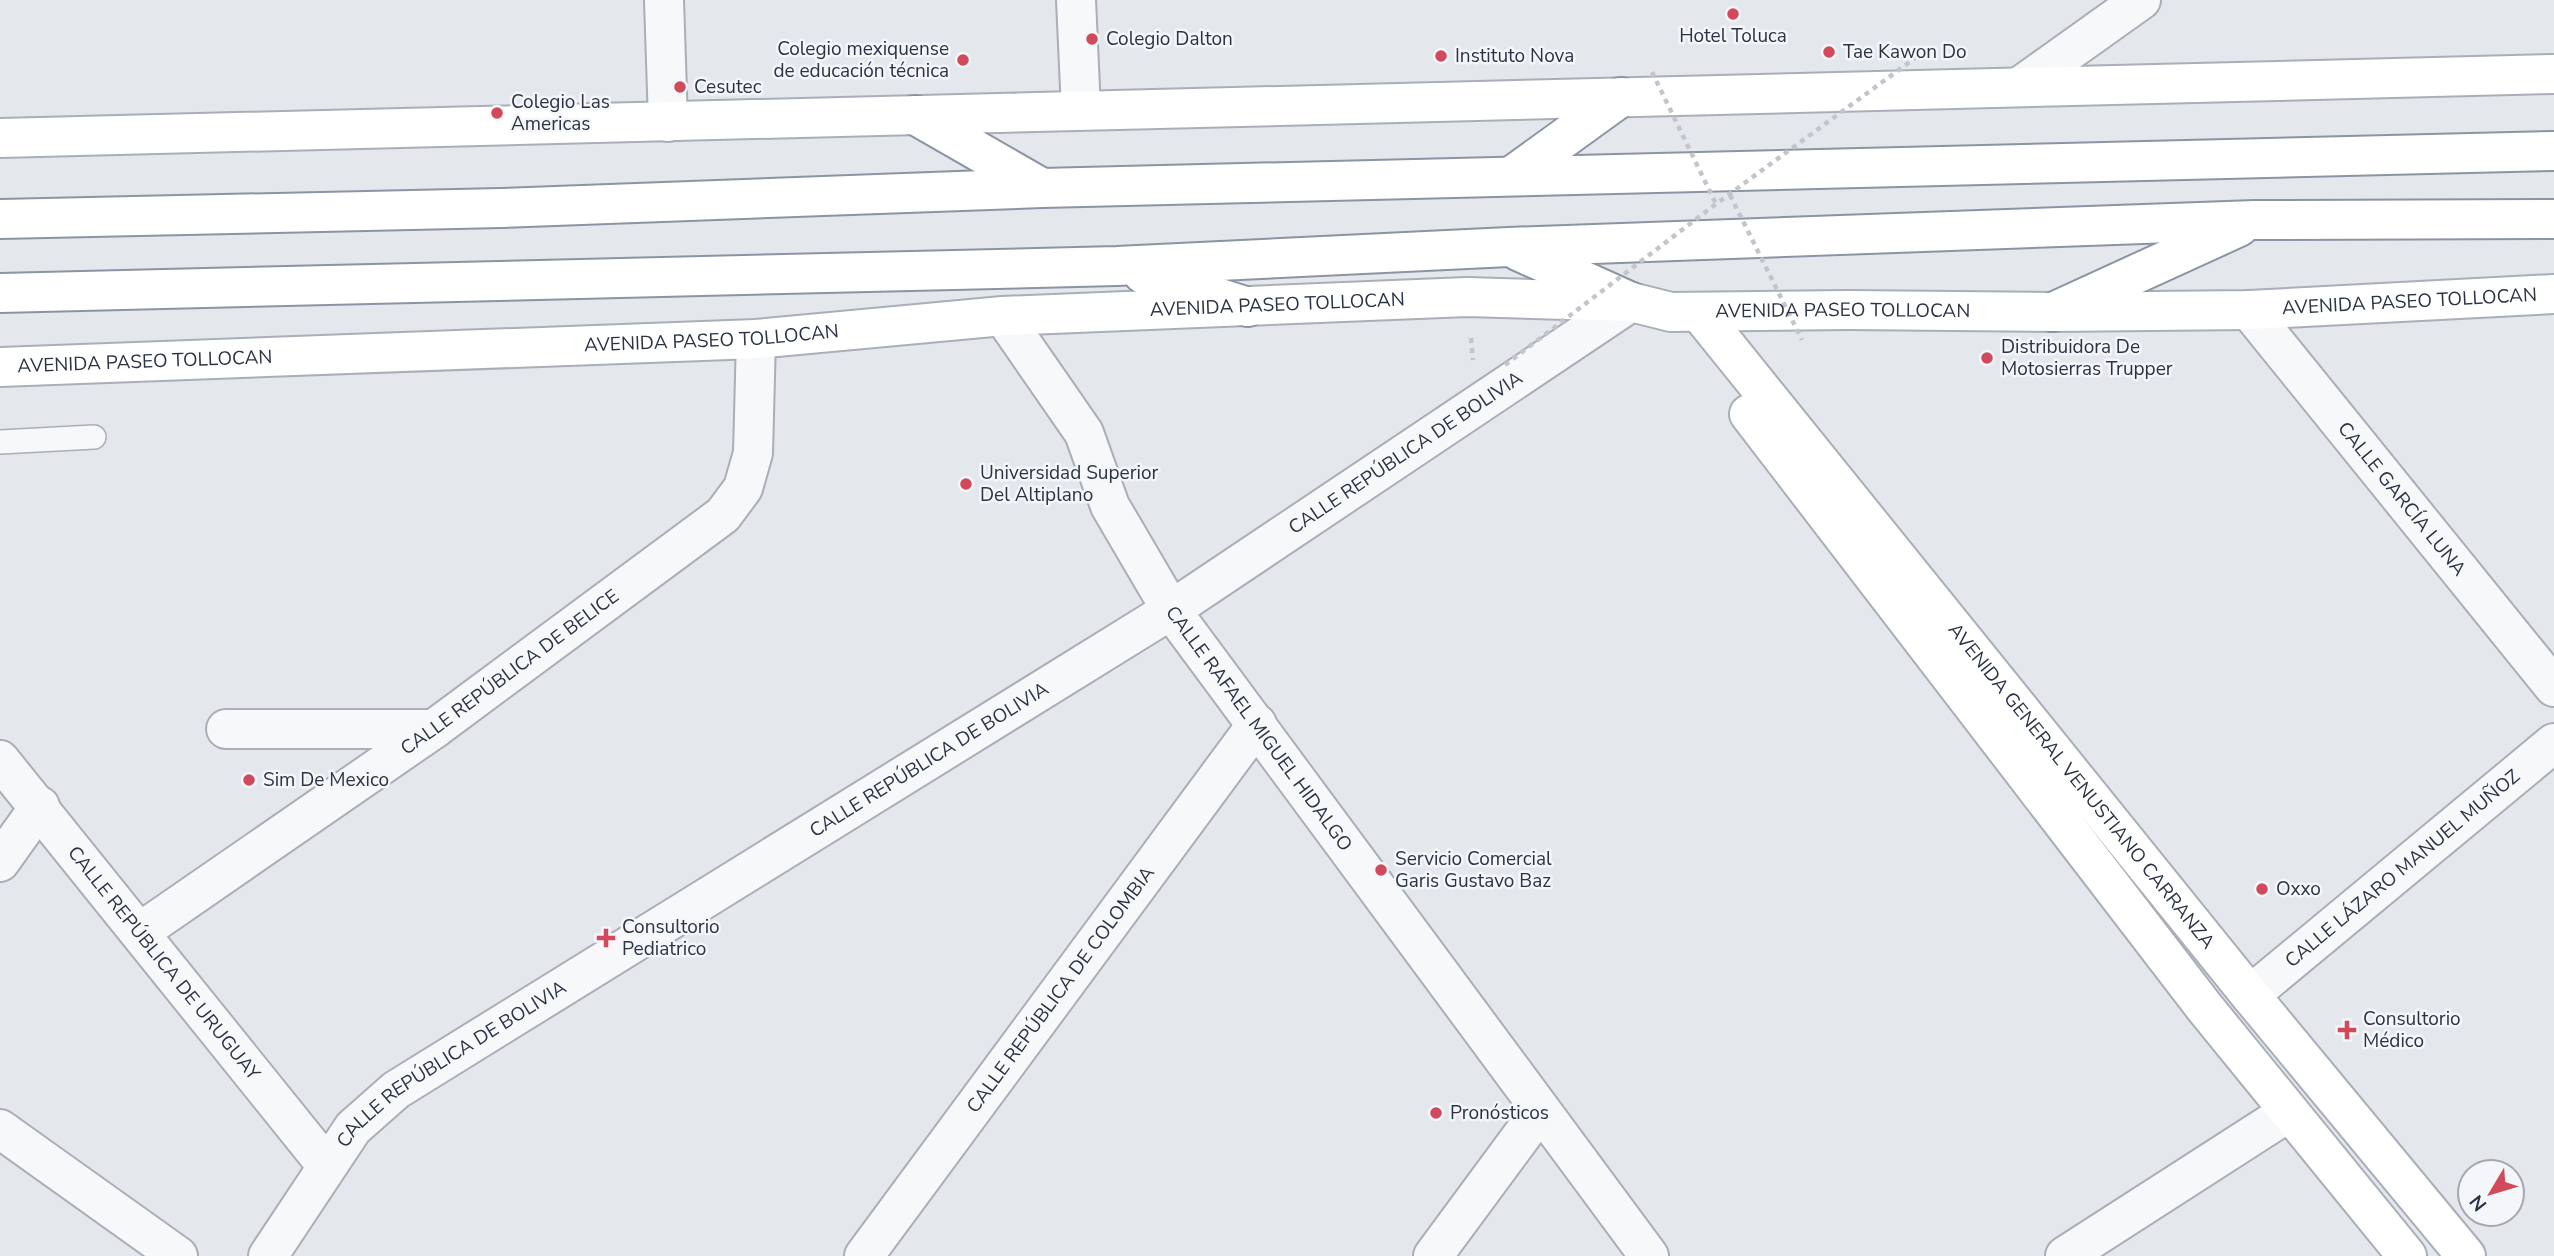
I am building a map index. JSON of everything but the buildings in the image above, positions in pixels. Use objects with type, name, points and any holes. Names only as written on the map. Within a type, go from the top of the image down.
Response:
[{"type":"main road","points":[[0,138],[2554,74]]},
{"type":"main road","points":[[1513,175],[1621,97]]},
{"type":"main road","points":[[915,115],[1042,188]]},
{"type":"main road","points":[[0,219],[501,208],[1042,188],[1513,175],[2554,151]]},
{"type":"main road","points":[[0,293],[1117,266],[1509,247],[2255,220],[2554,219]]},
{"type":"main road","points":[[2053,312],[2255,220]]},
{"type":"main road","points":[[1509,247],[1631,302]]},
{"type":"main road","points":[[1117,266],[1248,307]]},
{"type":"main road","name":"AVENIDA PASEO TOLLOCAN","points":[[0,368],[756,339],[1003,317],[1467,297],[1631,302],[1685,312],[2053,312],[2249,310],[2554,294]]},
{"type":"main road","name":"AVENIDA GENERAL VENUSTIANO CARRANZA","points":[[1685,312],[2466,1256]]},
{"type":"main road","name":"AVENIDA GENERAL VENUSTIANO CARRANZA","points":[[1685,312],[2205,1008],[2407,1256]]},
{"type":"street","points":[[664,0],[668,122]]},
{"type":"street","points":[[1076,0],[1081,110]]},
{"type":"street","points":[[2019,87],[2101,15],[2141,0]]},
{"type":"street","name":"CALLE REPÚBLICA DE BOLIVIA","points":[[268,1256],[353,1128],[397,1090],[1171,610],[1631,302]]},
{"type":"street","name":"CALLE GARCÍA LUNA","points":[[2249,310],[2554,687]]},
{"type":"street","name":"CALLE RAFAEL MIGUEL HIDALGO","points":[[1003,317],[1084,433],[1110,506],[1171,610],[1649,1256]]},
{"type":"street","name":"CALLE REPÚBLICA DE BELICE","points":[[140,932],[434,729],[691,542],[723,515],[743,488],[753,453],[756,339]]},
{"type":"street","name":"CALLE REPÚBLICA DE COLOMBIA","points":[[864,1256],[1256,724]]},
{"type":"street","points":[[226,729],[434,729]]},
{"type":"street","name":"CALLE LÁZARO MANUEL MUÑOZ","points":[[2250,995],[2554,743]]},
{"type":"street","name":"CALLE REPÚBLICA DE URUGUAY","points":[[0,760],[40,806],[327,1166]]},
{"type":"street","points":[[0,862],[40,806]]},
{"type":"street","points":[[1433,1256],[1540,1111]]},
{"type":"street","points":[[2064,1256],[2289,1112]]},
{"type":"street","points":[[0,1129],[178,1256]]},
{"type":"lane","points":[[0,443],[93,437]]},
{"type":"path","points":[[1494,364],[1505,365],[1716,204],[1915,58]]},
{"type":"path","points":[[1652,72],[1716,204]]},
{"type":"path","points":[[1730,195],[1802,340]]},
{"type":"path","points":[[1467,297],[1473,364],[1484,364]]},
{"type":"place","name":"Hotel Toluca","points":[[1733,14]]},
{"type":"place","name":"Colegio Dalton","points":[[1092,39]]},
{"type":"place","name":"Tae Kawon Do","points":[[1829,52]]},
{"type":"place","name":"Instituto Nova","points":[[1441,56]]},
{"type":"place","name":"Colegio mexiquense de educación técnica","points":[[963,60]]},
{"type":"place","name":"Cesutec","points":[[680,87]]},
{"type":"place","name":"Colegio Las Americas","points":[[497,113]]},
{"type":"place","name":"Distribuidora De Motosierras Trupper","points":[[1987,358]]},
{"type":"place","name":"Universidad Superior Del Altiplano","points":[[966,484]]},
{"type":"place","name":"Sim De Mexico","points":[[249,780]]},
{"type":"place","name":"Servicio Comercial Garis Gustavo Baz","points":[[1381,870]]},
{"type":"place","name":"Oxxo","points":[[2262,889]]},
{"type":"place","name":"Consultorio Pediatrico","points":[[606,938]]},
{"type":"place","name":"Consultorio Médico","points":[[2347,1030]]},
{"type":"place","name":"Pronósticos","points":[[1436,1113]]}]
